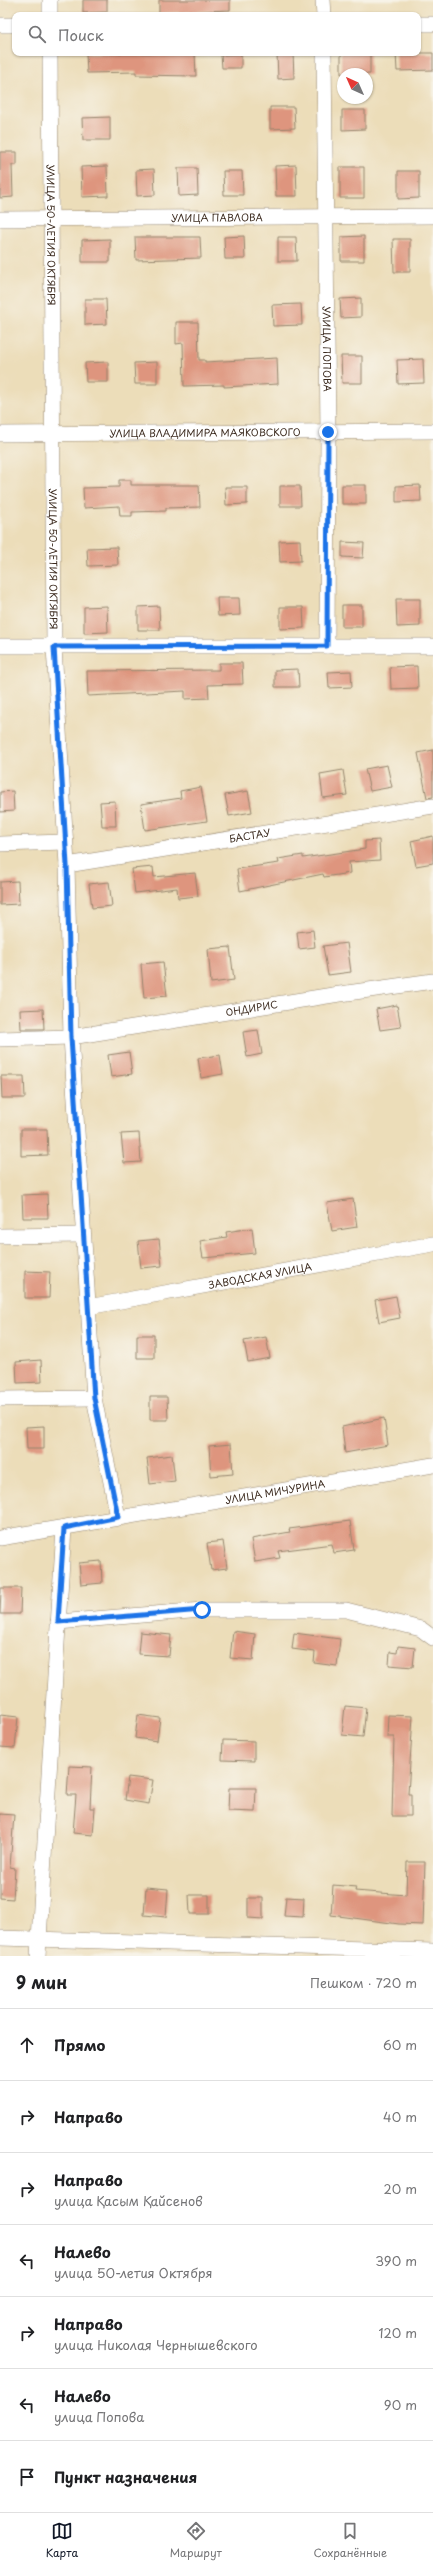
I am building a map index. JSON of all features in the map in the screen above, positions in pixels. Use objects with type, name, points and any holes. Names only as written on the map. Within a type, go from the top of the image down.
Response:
[{"type":"street","points":[[50,0],[50,12]]},
{"type":"street","points":[[323,0],[324,12]]},
{"type":"street","points":[[421,24],[433,24]]},
{"type":"street","points":[[0,25],[12,25]]},
{"type":"street","name":"УЛИЦА 50-ЛЕТИЯ ОКТЯБРЯ","points":[[50,56],[54,647],[67,865],[71,1037],[94,1398],[118,1517]]},
{"type":"street","name":"УЛИЦА ПОПОВА","points":[[324,56],[328,432],[327,646]]},
{"type":"street","name":"УЛИЦА ПАВЛОВА","points":[[0,219],[433,216]]},
{"type":"street","name":"УЛИЦА ВЛАДИМИРА МАЯКОВСКОГО","points":[[0,434],[433,431]]},
{"type":"street","points":[[0,646],[433,646]]},
{"type":"street","name":"БАСТАУ","points":[[67,865],[433,806]]},
{"type":"street","points":[[0,844],[65,842]]},
{"type":"street","name":"ОНДИРИС","points":[[0,1039],[71,1037],[333,995],[433,981]]},
{"type":"street","points":[[0,1236],[83,1235]]},
{"type":"street","name":"ЗАВОДСКАЯ УЛИЦА","points":[[88,1307],[433,1244]]},
{"type":"street","points":[[0,1399],[94,1398]]},
{"type":"street","name":"УЛИЦА МИЧУРИНА","points":[[0,1538],[433,1465]]},
{"type":"street","points":[[38,1956],[64,1528]]},
{"type":"street","points":[[58,1622],[202,1610],[346,1610],[421,1629],[431,1636]]},
{"type":"street","points":[[0,1938],[338,1953],[433,1951]]},
{"type":"building","points":[[83,0],[107,0],[107,12],[83,12]]},
{"type":"building","points":[[159,0],[230,0],[230,10],[159,12]]},
{"type":"building","points":[[421,53],[433,53],[433,70],[397,71],[396,56],[421,56]]},
{"type":"building","points":[[86,56],[195,56],[196,76],[136,75],[136,72],[87,73]]},
{"type":"building","points":[[221,56],[241,56],[241,68],[222,68]]},
{"type":"building","points":[[277,56],[293,56],[294,78],[278,79]]},
{"type":"building","points":[[341,56],[370,56],[370,68],[341,68]]},
{"type":"building","points":[[270,107],[294,107],[295,128],[270,129]]},
{"type":"building","points":[[342,110],[365,110],[365,129],[342,130]]},
{"type":"building","points":[[110,117],[110,140],[83,140],[82,118]]},
{"type":"building","points":[[0,152],[17,152],[17,165],[12,165],[13,197],[0,198]]},
{"type":"building","points":[[296,165],[297,196],[276,196],[275,166]]},
{"type":"building","points":[[107,166],[108,196],[82,197],[81,167]]},
{"type":"building","points":[[340,167],[364,167],[364,198],[340,198]]},
{"type":"building","points":[[178,168],[197,168],[198,195],[179,196]]},
{"type":"building","points":[[154,169],[155,195],[137,196],[136,170]]},
{"type":"building","points":[[223,171],[242,171],[243,195],[224,195]]},
{"type":"building","points":[[398,171],[419,171],[419,198],[398,199]]},
{"type":"building","points":[[244,236],[245,259],[225,259],[224,237]]},
{"type":"building","points":[[364,236],[364,261],[341,261],[341,237]]},
{"type":"building","points":[[135,237],[200,237],[201,258],[136,260]]},
{"type":"building","points":[[278,237],[296,237],[297,261],[278,261]]},
{"type":"building","points":[[110,239],[110,262],[82,262],[82,240]]},
{"type":"building","points":[[393,239],[410,239],[410,272],[394,272]]},
{"type":"building","points":[[361,298],[361,317],[341,318],[340,299]]},
{"type":"building","points":[[85,299],[106,299],[107,324],[85,325]]},
{"type":"building","points":[[301,304],[302,325],[273,326],[272,305]]},
{"type":"building","points":[[176,322],[198,322],[199,360],[205,360],[205,362],[277,358],[278,384],[224,387],[224,385],[184,386],[183,343],[176,344]]},
{"type":"building","points":[[341,356],[362,356],[362,383],[342,383]]},
{"type":"building","points":[[423,359],[424,383],[398,384],[397,360]]},
{"type":"building","points":[[108,362],[108,382],[86,382],[85,363]]},
{"type":"building","points":[[157,362],[157,384],[135,384],[134,363]]},
{"type":"building","points":[[119,480],[131,480],[131,485],[199,485],[200,507],[166,508],[166,511],[132,512],[132,516],[120,516],[119,506],[84,508],[83,488],[119,487]]},
{"type":"building","points":[[342,485],[366,485],[366,504],[342,504]]},
{"type":"building","points":[[420,485],[421,501],[396,502],[396,486]]},
{"type":"building","points":[[280,486],[300,486],[301,506],[280,506]]},
{"type":"building","points":[[225,487],[247,487],[247,504],[226,505]]},
{"type":"building","points":[[300,540],[301,561],[280,562],[279,541]]},
{"type":"building","points":[[342,542],[364,543],[363,558],[342,557]]},
{"type":"building","points":[[117,547],[118,565],[88,566],[87,548]]},
{"type":"building","points":[[217,598],[239,598],[240,615],[218,616]]},
{"type":"building","points":[[396,599],[420,599],[420,626],[397,627]]},
{"type":"building","points":[[342,605],[362,605],[362,627],[342,627]]},
{"type":"building","points":[[107,606],[108,632],[84,633],[84,607]]},
{"type":"building","points":[[159,606],[160,630],[138,630],[138,607]]},
{"type":"building","points":[[280,607],[303,607],[304,628],[280,629]]},
{"type":"building","points":[[219,663],[242,663],[243,684],[208,685],[209,698],[185,699],[185,691],[88,696],[87,671],[219,670]]},
{"type":"building","points":[[417,666],[418,688],[391,689],[390,667]]},
{"type":"building","points":[[298,669],[299,687],[275,687],[275,670]]},
{"type":"building","points":[[351,671],[352,687],[329,688],[328,672]]},
{"type":"building","points":[[433,750],[433,797],[427,798],[418,753]]},
{"type":"building","points":[[387,765],[392,787],[370,791],[365,769]]},
{"type":"building","points":[[343,770],[347,795],[323,798],[320,774]]},
{"type":"building","points":[[201,787],[207,821],[145,830],[141,804],[181,798],[180,791]]},
{"type":"building","points":[[13,791],[14,811],[0,812],[0,792]]},
{"type":"building","points":[[248,791],[252,812],[229,816],[225,795]]},
{"type":"building","points":[[115,801],[116,826],[102,826],[100,802]]},
{"type":"building","points":[[433,836],[433,863],[416,866],[411,841]]},
{"type":"building","points":[[379,840],[380,860],[349,862],[350,873],[324,877],[323,874],[240,891],[237,869],[279,863],[278,859],[303,855],[303,858],[365,849],[365,841]]},
{"type":"building","points":[[153,867],[154,877],[195,873],[198,896],[178,898],[177,888],[135,893],[132,869]]},
{"type":"building","points":[[18,881],[19,904],[0,905],[0,882]]},
{"type":"building","points":[[109,882],[112,906],[92,908],[89,884]]},
{"type":"building","points":[[313,930],[315,947],[299,949],[297,932]]},
{"type":"building","points":[[347,943],[351,972],[328,975],[323,946]]},
{"type":"building","points":[[230,947],[234,980],[211,983],[208,949]]},
{"type":"building","points":[[163,962],[167,996],[144,998],[141,964]]},
{"type":"building","points":[[397,1005],[401,1027],[380,1030],[376,1009]]},
{"type":"building","points":[[43,1009],[44,1029],[21,1029],[20,1010]]},
{"type":"building","points":[[258,1030],[262,1054],[247,1057],[243,1032]]},
{"type":"building","points":[[129,1052],[132,1074],[111,1077],[108,1055]]},
{"type":"building","points":[[220,1055],[223,1074],[201,1078],[198,1058]]},
{"type":"building","points":[[1,1076],[24,1076],[25,1098],[2,1098]]},
{"type":"building","points":[[21,1129],[47,1129],[48,1155],[21,1156]]},
{"type":"building","points":[[139,1133],[141,1162],[124,1163],[121,1134]]},
{"type":"building","points":[[47,1194],[48,1218],[23,1218],[22,1195]]},
{"type":"building","points":[[353,1199],[357,1227],[332,1231],[327,1203]]},
{"type":"building","points":[[252,1228],[255,1253],[203,1258],[200,1241],[227,1237],[226,1232]]},
{"type":"building","points":[[159,1239],[162,1266],[141,1268],[138,1241]]},
{"type":"building","points":[[25,1271],[50,1272],[49,1298],[25,1298]]},
{"type":"building","points":[[396,1296],[400,1318],[379,1322],[375,1300]]},
{"type":"building","points":[[137,1335],[154,1335],[154,1358],[137,1358]]},
{"type":"building","points":[[266,1337],[270,1358],[248,1362],[244,1341]]},
{"type":"building","points":[[41,1360],[42,1382],[17,1383],[16,1362]]},
{"type":"building","points":[[150,1397],[167,1397],[168,1420],[150,1420]]},
{"type":"building","points":[[384,1418],[388,1445],[345,1453],[342,1427]]},
{"type":"building","points":[[44,1426],[44,1449],[27,1449],[26,1427]]},
{"type":"building","points":[[231,1444],[233,1474],[211,1476],[209,1446]]},
{"type":"building","points":[[172,1455],[175,1481],[150,1484],[147,1458]]},
{"type":"building","points":[[350,1521],[354,1550],[334,1553],[332,1544],[278,1551],[280,1558],[255,1562],[251,1539],[290,1532],[289,1529]]},
{"type":"building","points":[[223,1541],[227,1568],[211,1570],[207,1543]]},
{"type":"building","points":[[101,1561],[102,1583],[81,1585],[79,1563]]},
{"type":"building","points":[[1,1588],[21,1588],[20,1614],[0,1614]]},
{"type":"building","points":[[233,1631],[255,1634],[253,1660],[230,1658]]},
{"type":"building","points":[[140,1632],[171,1635],[169,1656],[138,1654]]},
{"type":"building","points":[[294,1633],[340,1639],[337,1666],[314,1663],[315,1652],[292,1649]]},
{"type":"building","points":[[398,1646],[415,1648],[413,1667],[389,1665],[390,1652],[397,1653]]},
{"type":"building","points":[[345,1706],[366,1708],[363,1737],[342,1735]]},
{"type":"building","points":[[0,1715],[18,1717],[15,1748],[0,1747]]},
{"type":"building","points":[[138,1715],[160,1718],[157,1741],[135,1738]]},
{"type":"building","points":[[388,1715],[413,1716],[408,1794],[411,1794],[411,1816],[392,1816],[394,1737],[387,1737]]},
{"type":"building","points":[[223,1740],[254,1741],[254,1761],[222,1760]]},
{"type":"building","points":[[69,1766],[92,1767],[90,1808],[95,1808],[93,1835],[73,1833],[76,1795],[67,1795]]},
{"type":"building","points":[[128,1777],[153,1780],[149,1804],[125,1800]]},
{"type":"building","points":[[229,1788],[256,1788],[255,1812],[228,1811]]},
{"type":"building","points":[[0,1814],[14,1815],[10,1867],[15,1868],[13,1899],[0,1898]]},
{"type":"building","points":[[407,1862],[425,1862],[423,1925],[399,1924],[331,1915],[333,1885],[356,1887],[355,1891],[406,1895]]},
{"type":"building","points":[[146,1887],[168,1889],[166,1917],[144,1915]]},
{"type":"building","points":[[189,1895],[209,1895],[209,1914],[190,1914]]},
{"type":"building","points":[[286,1897],[304,1898],[303,1917],[284,1916]]},
{"type":"building","points":[[248,1898],[263,1898],[263,1919],[248,1918]]},
{"type":"route","points":[[202,1610],[58,1622],[64,1528],[118,1517],[94,1398],[71,1037],[67,865],[54,647],[327,646],[328,432]]}]
